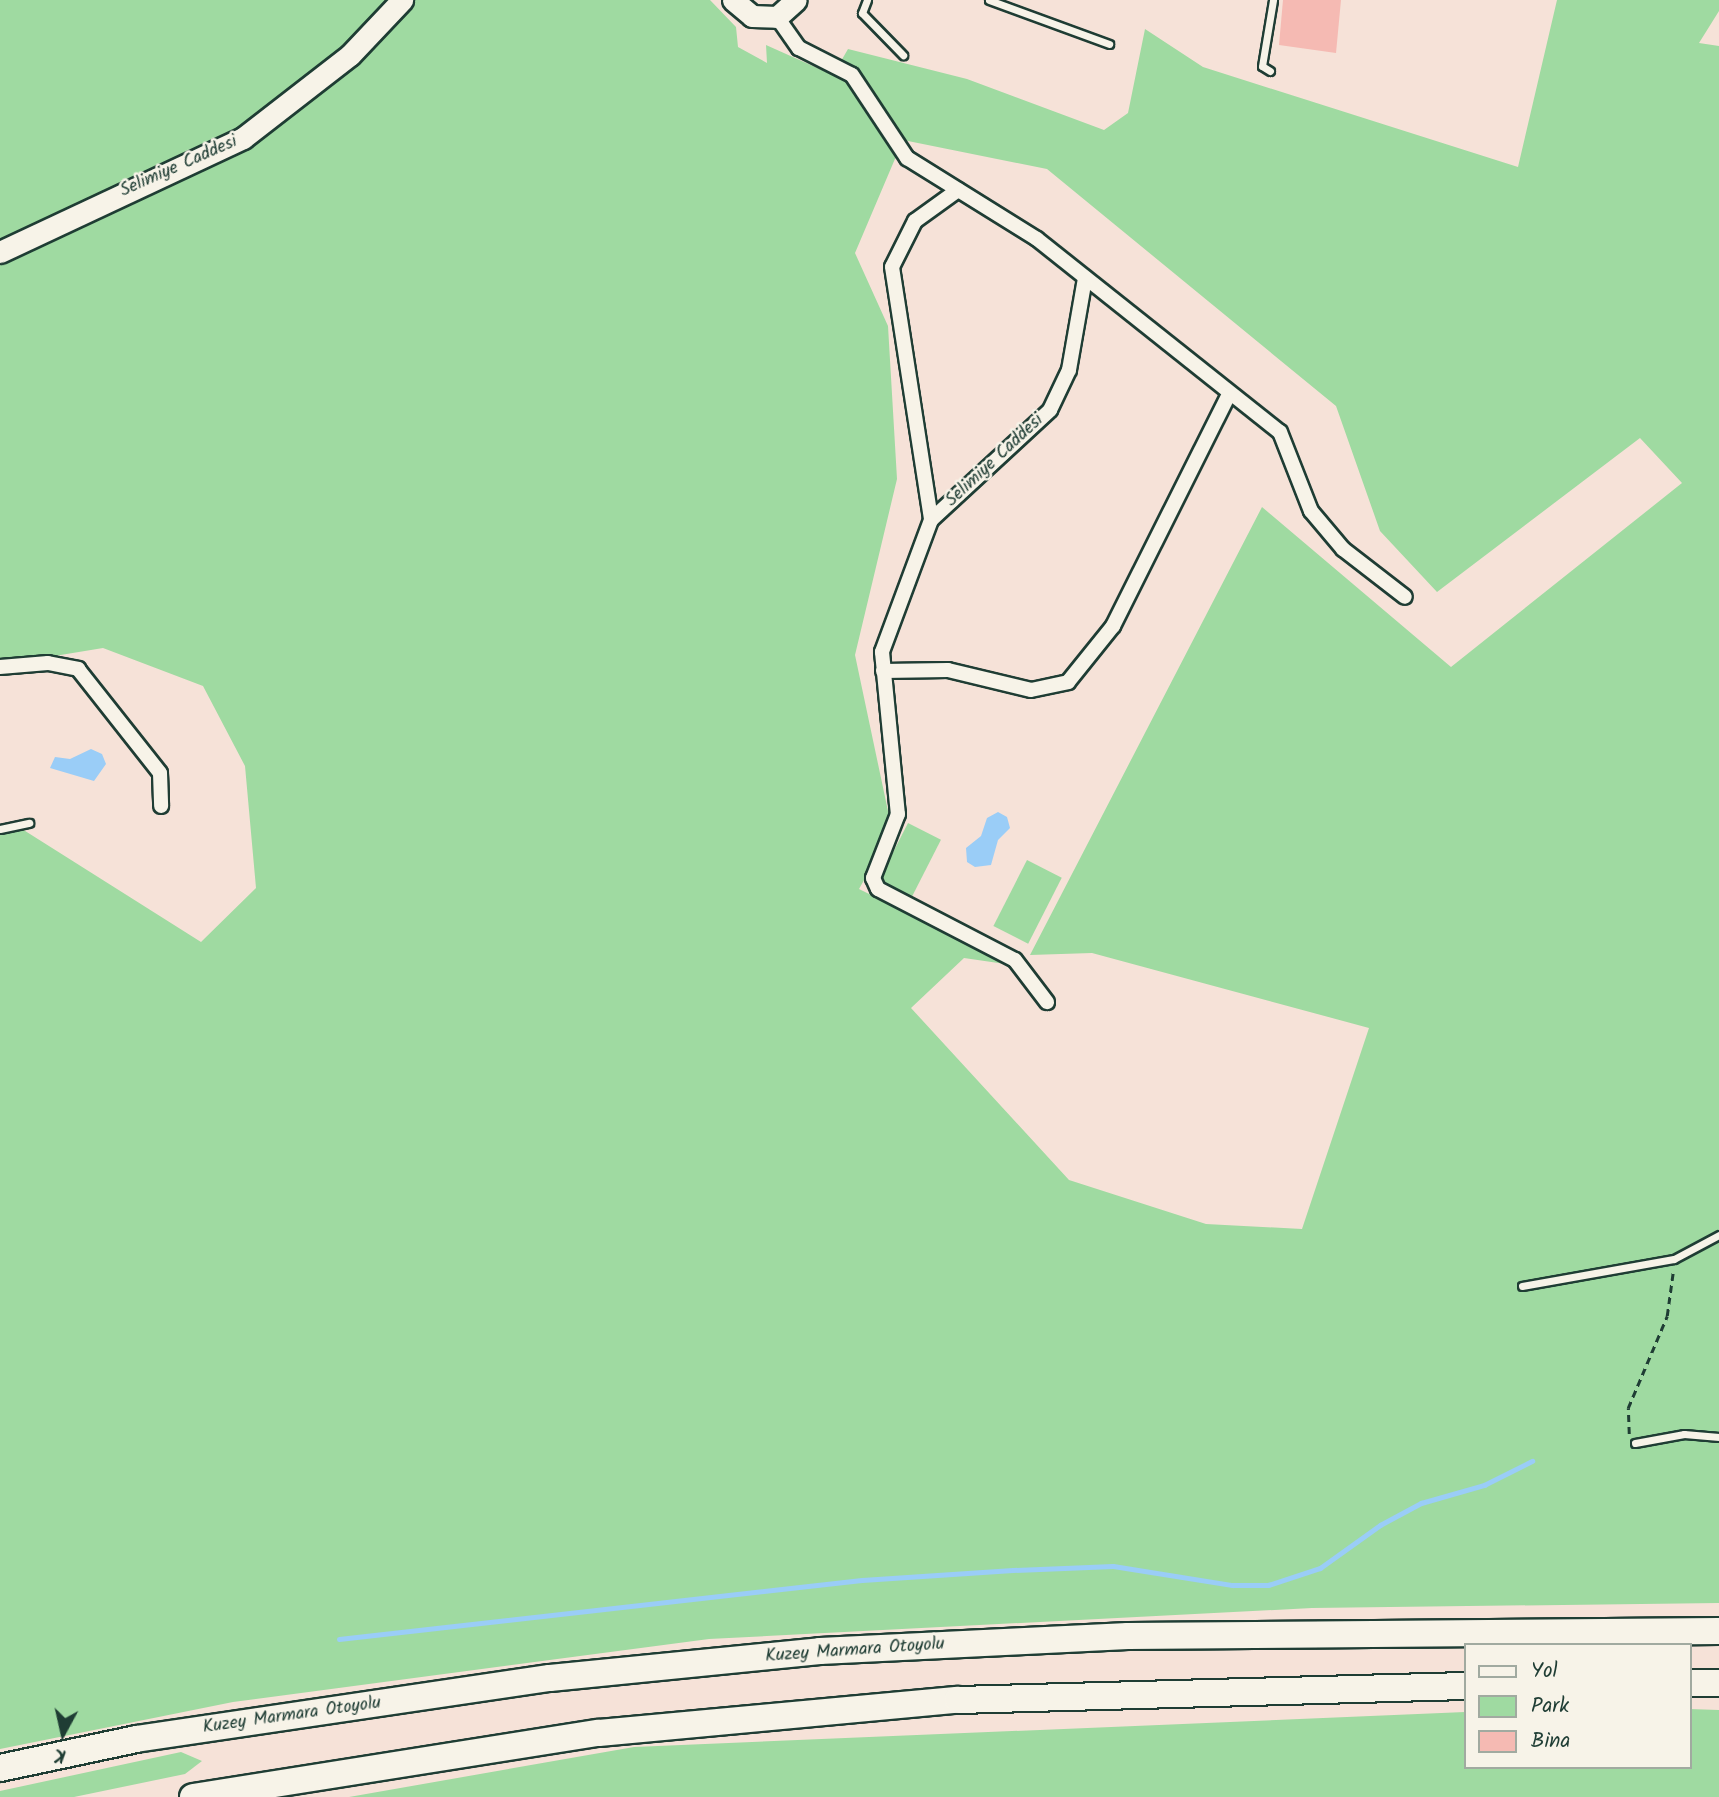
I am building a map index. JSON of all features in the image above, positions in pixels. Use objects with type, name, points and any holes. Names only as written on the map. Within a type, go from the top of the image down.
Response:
[{"type":"highway","name":"Kuzey Marmara Otoyolu","points":[[0,1768],[136,1739],[536,1680],[820,1651],[1155,1635],[1719,1631]]},
{"type":"highway","points":[[1691,1683],[1719,1683]]},
{"type":"highway","points":[[193,1797],[600,1733],[958,1700],[1464,1686]]},
{"type":"street","name":"Selimiye Caddesi","points":[[0,252],[243,138],[350,55],[402,0]]},
{"type":"street","points":[[733,0],[752,16],[777,17],[796,0]]},
{"type":"street","points":[[777,17],[799,48],[852,75],[907,158],[1037,239],[1280,432],[1311,511],[1343,550],[1405,597]]},
{"type":"street","points":[[958,190],[915,221],[892,267],[931,520],[886,631],[883,671],[898,814],[874,883],[1015,960],[1047,1002]]},
{"type":"street","name":"Selimiye Caddesi","points":[[931,520],[1050,410],[1069,370],[1085,278]]},
{"type":"street","points":[[883,671],[948,670],[1031,690],[1068,682],[1113,626],[1230,394]]},
{"type":"street","points":[[0,667],[48,663],[78,669],[160,773],[161,806]]},
{"type":"lane","points":[[867,0],[862,13],[903,55]]},
{"type":"lane","points":[[989,0],[1110,44]]},
{"type":"lane","points":[[1269,71],[1262,66],[1273,0]]},
{"type":"lane","points":[[0,829],[29,823]]},
{"type":"lane","points":[[1522,1286],[1674,1259],[1719,1235]]},
{"type":"lane","points":[[1635,1443],[1684,1434],[1719,1437]]},
{"type":"path","points":[[1635,1443],[1626,1427],[1628,1408],[1667,1316],[1674,1259]]},
{"type":"green space","points":[[0,0],[710,0],[736,27],[738,47],[767,63],[766,45],[833,75],[848,49],[967,79],[1104,130],[1128,113],[1145,29],[1203,67],[1518,167],[1557,0],[1719,0],[1719,11],[1699,43],[1719,46],[1719,1603],[1312,1608],[709,1639],[233,1702],[0,1749],[0,834],[22,829],[201,942],[256,888],[245,766],[203,686],[103,648],[0,665]],"holes":[[[903,140],[1047,169],[1336,406],[1380,531],[1437,592],[1640,438],[1682,483],[1451,667],[1262,507],[1030,955],[1092,953],[1369,1028],[1302,1229],[1206,1224],[1069,1180],[911,1008],[964,958],[1012,965],[859,889],[892,830],[855,655],[897,479],[888,326],[855,253]]]},
{"type":"green space","points":[[908,823],[941,840],[912,897],[879,880]]},
{"type":"green space","points":[[1027,860],[1062,878],[1028,944],[993,926]]},
{"type":"green space","points":[[1691,1709],[1719,1710],[1719,1797],[349,1797],[634,1747],[1464,1712],[1464,1769],[1691,1769]]},
{"type":"green space","points":[[181,1752],[202,1761],[185,1774],[74,1797],[0,1797],[0,1791]]},
{"type":"water","points":[[91,749],[102,754],[106,764],[94,781],[50,768],[55,757],[70,759]]},
{"type":"water","points":[[998,812],[1007,817],[1010,828],[998,840],[991,865],[975,867],[967,862],[966,848],[981,836],[987,818]]},
{"type":"building","points":[[1283,0],[1341,0],[1336,53],[1279,45]]},
{"type":"waterway","points":[[339,1639],[862,1580],[1013,1570],[1113,1566],[1232,1585],[1268,1585],[1320,1568],[1380,1525],[1421,1503],[1484,1485],[1532,1461]]}]
